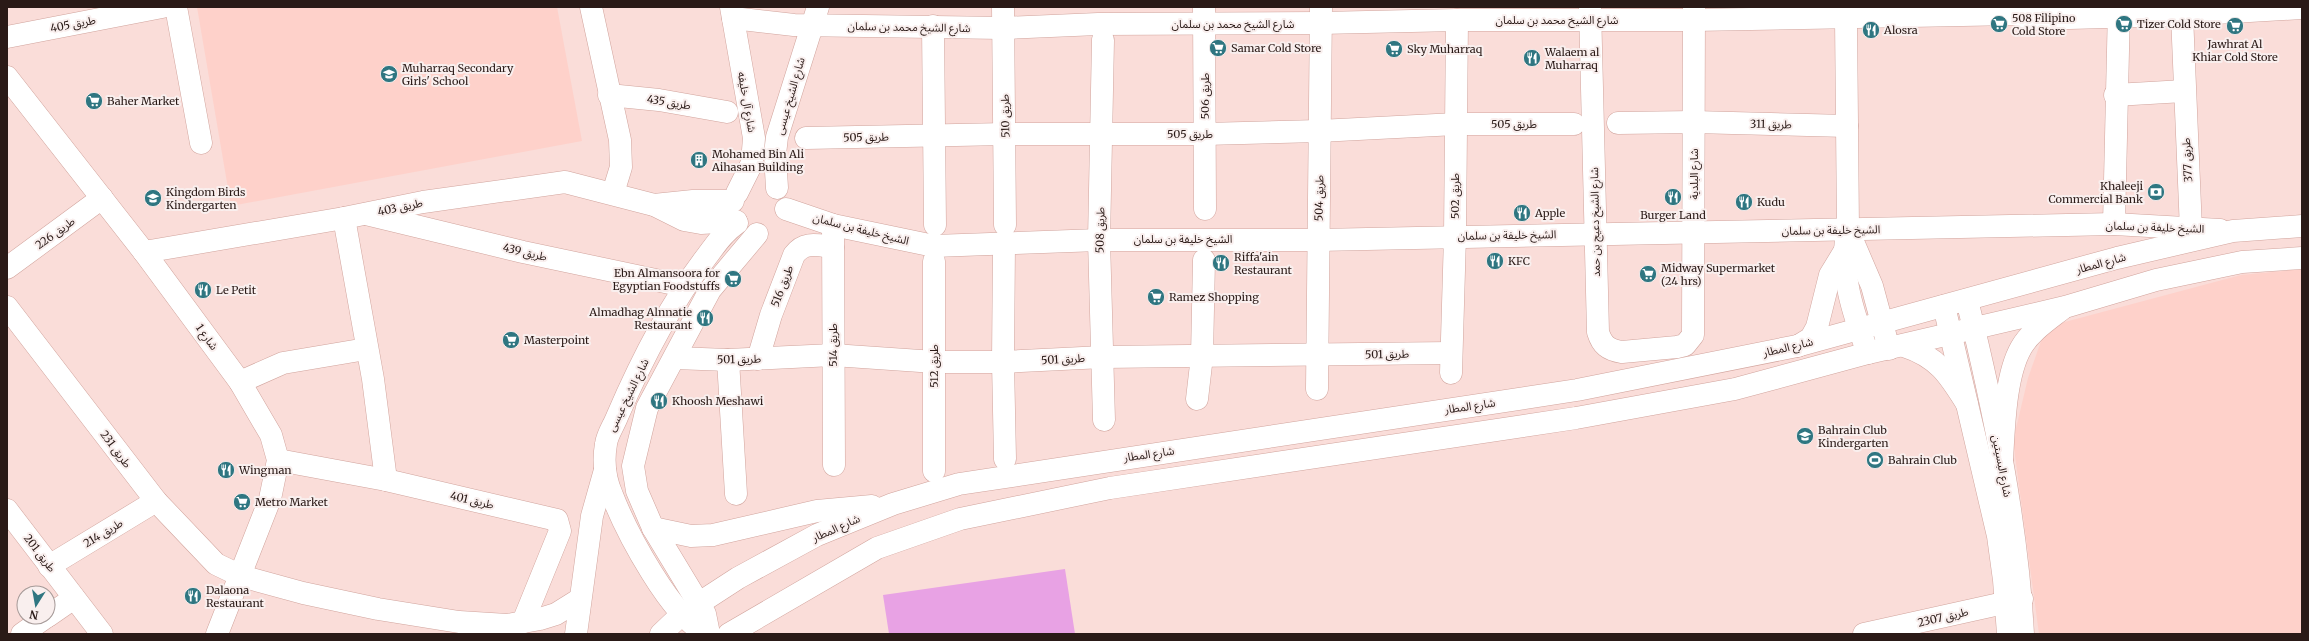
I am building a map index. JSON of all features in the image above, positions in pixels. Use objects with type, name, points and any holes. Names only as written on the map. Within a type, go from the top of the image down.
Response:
[{"type":"street","name":"طريق 405","points":[[7,37],[162,7]]},
{"type":"street","points":[[176,7],[201,143]]},
{"type":"street","points":[[591,7],[621,153],[618,180],[614,193]]},
{"type":"street","name":"شارع الشيخ محمد بن سلمان","points":[[732,13],[815,16],[934,26],[1003,17],[1321,15],[1457,20],[1530,13],[1590,14],[1984,11],[2015,14],[2031,19],[2118,12],[2182,15],[2302,8]]},
{"type":"street","points":[[1846,12],[1848,230],[1844,252],[1849,290],[1859,329],[1868,353]]},
{"type":"street","points":[[2114,224],[2115,95],[2118,12]]},
{"type":"street","name":"شارع آل خليفه","points":[[732,13],[754,144],[752,163],[736,210]]},
{"type":"street","name":"شارع البلدية","points":[[1690,341],[1693,335],[1694,13]]},
{"type":"street","name":"شارع الشيخ دعيج بن حمد","points":[[1590,14],[1594,124],[1598,332],[1600,340],[1606,347],[1613,351],[1622,352],[1677,347],[1685,345],[1690,341]]},
{"type":"street","name":"طريق 506","points":[[1204,15],[1205,209]]},
{"type":"street","name":"طريق 504","points":[[1317,389],[1321,15]]},
{"type":"street","name":"طريق 377","points":[[2182,15],[2191,230]]},
{"type":"street","name":"شارع الشيخ عيسى","points":[[777,188],[775,154],[777,137],[815,16]]},
{"type":"street","name":"طريق 510","points":[[1003,17],[1006,134],[1003,362],[1005,459]]},
{"type":"street","name":"طريق 502","points":[[1451,363],[1455,236],[1457,20]]},
{"type":"street","points":[[934,26],[935,225]]},
{"type":"street","name":"طريق 508","points":[[1103,40],[1100,240],[1104,420]]},
{"type":"street","name":"شارع 1","points":[[7,77],[144,252],[240,382],[271,435],[278,460],[270,499],[217,634]]},
{"type":"street","points":[[2115,95],[2184,91]]},
{"type":"street","name":"طريق 435","points":[[610,95],[659,100],[727,112]]},
{"type":"street","points":[[1618,123],[1694,122]]},
{"type":"street","name":"طريق 311","points":[[1694,122],[1847,126]]},
{"type":"street","name":"طريق 505","points":[[806,138],[1006,134],[1205,134],[1319,132],[1456,124],[1574,124]]},
{"type":"street","name":"طريق 403","points":[[144,252],[344,218],[424,202],[557,182],[574,182],[654,205],[686,202],[736,210]]},
{"type":"street","points":[[756,182],[767,183],[777,188],[785,201],[786,209],[784,219],[777,228],[768,233],[757,234],[749,232],[736,210],[745,186],[756,182]]},
{"type":"street","name":"طريق 226","points":[[7,268],[102,198]]},
{"type":"street","name":"الشيخ خليفة بن سلمان","points":[[786,209],[833,224],[934,246],[1005,234],[1100,240],[1318,240],[1455,236],[2114,224],[2191,230],[2233,231]]},
{"type":"street","name":"شارع الشيخ عيسى","points":[[709,634],[708,620],[689,609],[637,546],[611,494],[605,470],[606,443],[624,400],[684,286],[724,234],[736,210]]},
{"type":"street","name":"طريق 439","points":[[366,214],[523,252],[684,286]]},
{"type":"street","points":[[344,218],[386,480]]},
{"type":"street","name":"طريق 514","points":[[833,224],[832,356],[834,465]]},
{"type":"street","name":"شارع المطار","points":[[661,634],[689,609],[738,578],[817,535],[893,504],[959,484],[1577,390],[1798,346],[1883,321],[1967,300],[2117,258],[2233,231],[2302,226]]},
{"type":"street","points":[[1848,230],[1863,262],[1883,321],[1897,348]]},
{"type":"street","name":"شارع الشيخ عيسى","points":[[689,609],[637,491],[633,466],[647,408],[710,290],[757,234]]},
{"type":"street","name":"طريق 516","points":[[758,359],[771,315],[794,255],[799,248],[808,244],[833,247]]},
{"type":"street","points":[[1798,346],[1811,338],[1817,327],[1830,275],[1844,252]]},
{"type":"street","points":[[729,634],[877,548],[960,519],[1110,488],[1576,418],[1735,389],[1868,353],[1897,348],[2065,307],[2156,280],[2242,262],[2302,258]]},
{"type":"street","points":[[1197,398],[1202,356],[1204,260]]},
{"type":"street","name":"طريق 512","points":[[934,261],[934,471]]},
{"type":"street","name":"شارع البسيتين","points":[[1967,300],[2002,460],[2017,554],[2014,605],[2008,634]]},
{"type":"street","name":"شارع البسيتين","points":[[1944,306],[1995,521],[2002,558],[2014,605],[2024,634]]},
{"type":"street","name":"طريق 231","points":[[7,307],[156,501],[216,564],[241,576],[303,593],[378,609],[459,622],[508,625],[556,614],[580,599]]},
{"type":"street","points":[[2002,460],[2005,408],[2016,360],[2021,347],[2028,338],[2065,307]]},
{"type":"street","points":[[1897,348],[1918,351],[1933,360],[1946,373],[1967,404]]},
{"type":"street","points":[[240,382],[283,363],[366,349]]},
{"type":"street","name":"طريق 501","points":[[675,358],[728,360],[832,356],[935,362],[1003,362],[1103,357],[1318,355],[1451,363]]},
{"type":"street","points":[[728,360],[736,494]]},
{"type":"street","name":"طريق 401","points":[[278,460],[386,480],[558,520],[560,531],[523,622]]},
{"type":"street","points":[[576,634],[592,516],[605,470]]},
{"type":"street","name":"طريق 214","points":[[49,566],[156,501]]},
{"type":"street","points":[[653,528],[692,536],[713,535],[817,511],[893,504]]},
{"type":"street","name":"طريق 201","points":[[7,510],[102,634]]},
{"type":"street","points":[[56,610],[74,598]]},
{"type":"street","name":"طريق 2307","points":[[1864,634],[2014,605]]},
{"type":"street","name":"طريق 2307","points":[[1901,634],[2014,605]]},
{"type":"street","points":[[459,622],[478,634]]},
{"type":"street","points":[[22,634],[34,625]]},
{"type":"shaded area","name":"Muharraq Secondary Girls' School","points":[[197,7],[557,7],[582,141],[231,206]]},
{"type":"shaded area","points":[[2302,269],[2302,634],[2039,634],[2013,441],[2028,378],[2046,327],[2241,275]]},
{"type":"shaded area","points":[[1065,569],[1075,634],[889,634],[883,595]]},
{"type":"place","name":"508 Filipino Cold Store","points":[[1999,24]]},
{"type":"place","name":"Tizer Cold Store","points":[[2124,24]]},
{"type":"place","name":"Jawhrat Al Khiar Cold Store","points":[[2235,26]]},
{"type":"place","name":"Alosra","points":[[1871,30]]},
{"type":"place","name":"Samar Cold Store","points":[[1218,48]]},
{"type":"place","name":"Sky Muharraq","points":[[1394,49]]},
{"type":"place","name":"Walaem al Muharraq","points":[[1532,58]]},
{"type":"place","name":"Muharraq Secondary Girls' School","points":[[389,74]]},
{"type":"place","name":"Baher Market","points":[[94,101]]},
{"type":"place","name":"Mohamed Bin Ali Aihasan Building","points":[[699,160]]},
{"type":"place","name":"Khaleeji Commercial Bank","points":[[2156,192]]},
{"type":"place","name":"Burger Land","points":[[1673,197]]},
{"type":"place","name":"Kingdom Birds Kindergarten","points":[[153,198]]},
{"type":"place","name":"Kudu","points":[[1744,202]]},
{"type":"place","name":"Apple","points":[[1522,213]]},
{"type":"place","name":"KFC","points":[[1495,261]]},
{"type":"place","name":"Riffa'ain Restaurant","points":[[1221,263]]},
{"type":"place","name":"Midway Supermarket (24 hrs)","points":[[1648,274]]},
{"type":"place","name":"Ebn Almansoora for Egyptian Foodstuffs","points":[[733,279]]},
{"type":"place","name":"Le Petit","points":[[203,290]]},
{"type":"place","name":"Ramez Shopping","points":[[1156,297]]},
{"type":"place","name":"Almadhag Alnnatie Restaurant","points":[[705,318]]},
{"type":"place","name":"Masterpoint","points":[[511,340]]},
{"type":"place","name":"Khoosh Meshawi","points":[[659,401]]},
{"type":"place","name":"Bahrain Club Kindergarten","points":[[1805,436]]},
{"type":"place","name":"Bahrain Club","points":[[1875,460]]},
{"type":"place","name":"Wingman","points":[[226,470]]},
{"type":"place","name":"Metro Market","points":[[242,502]]},
{"type":"place","name":"Dalaona Restaurant","points":[[193,596]]}]
